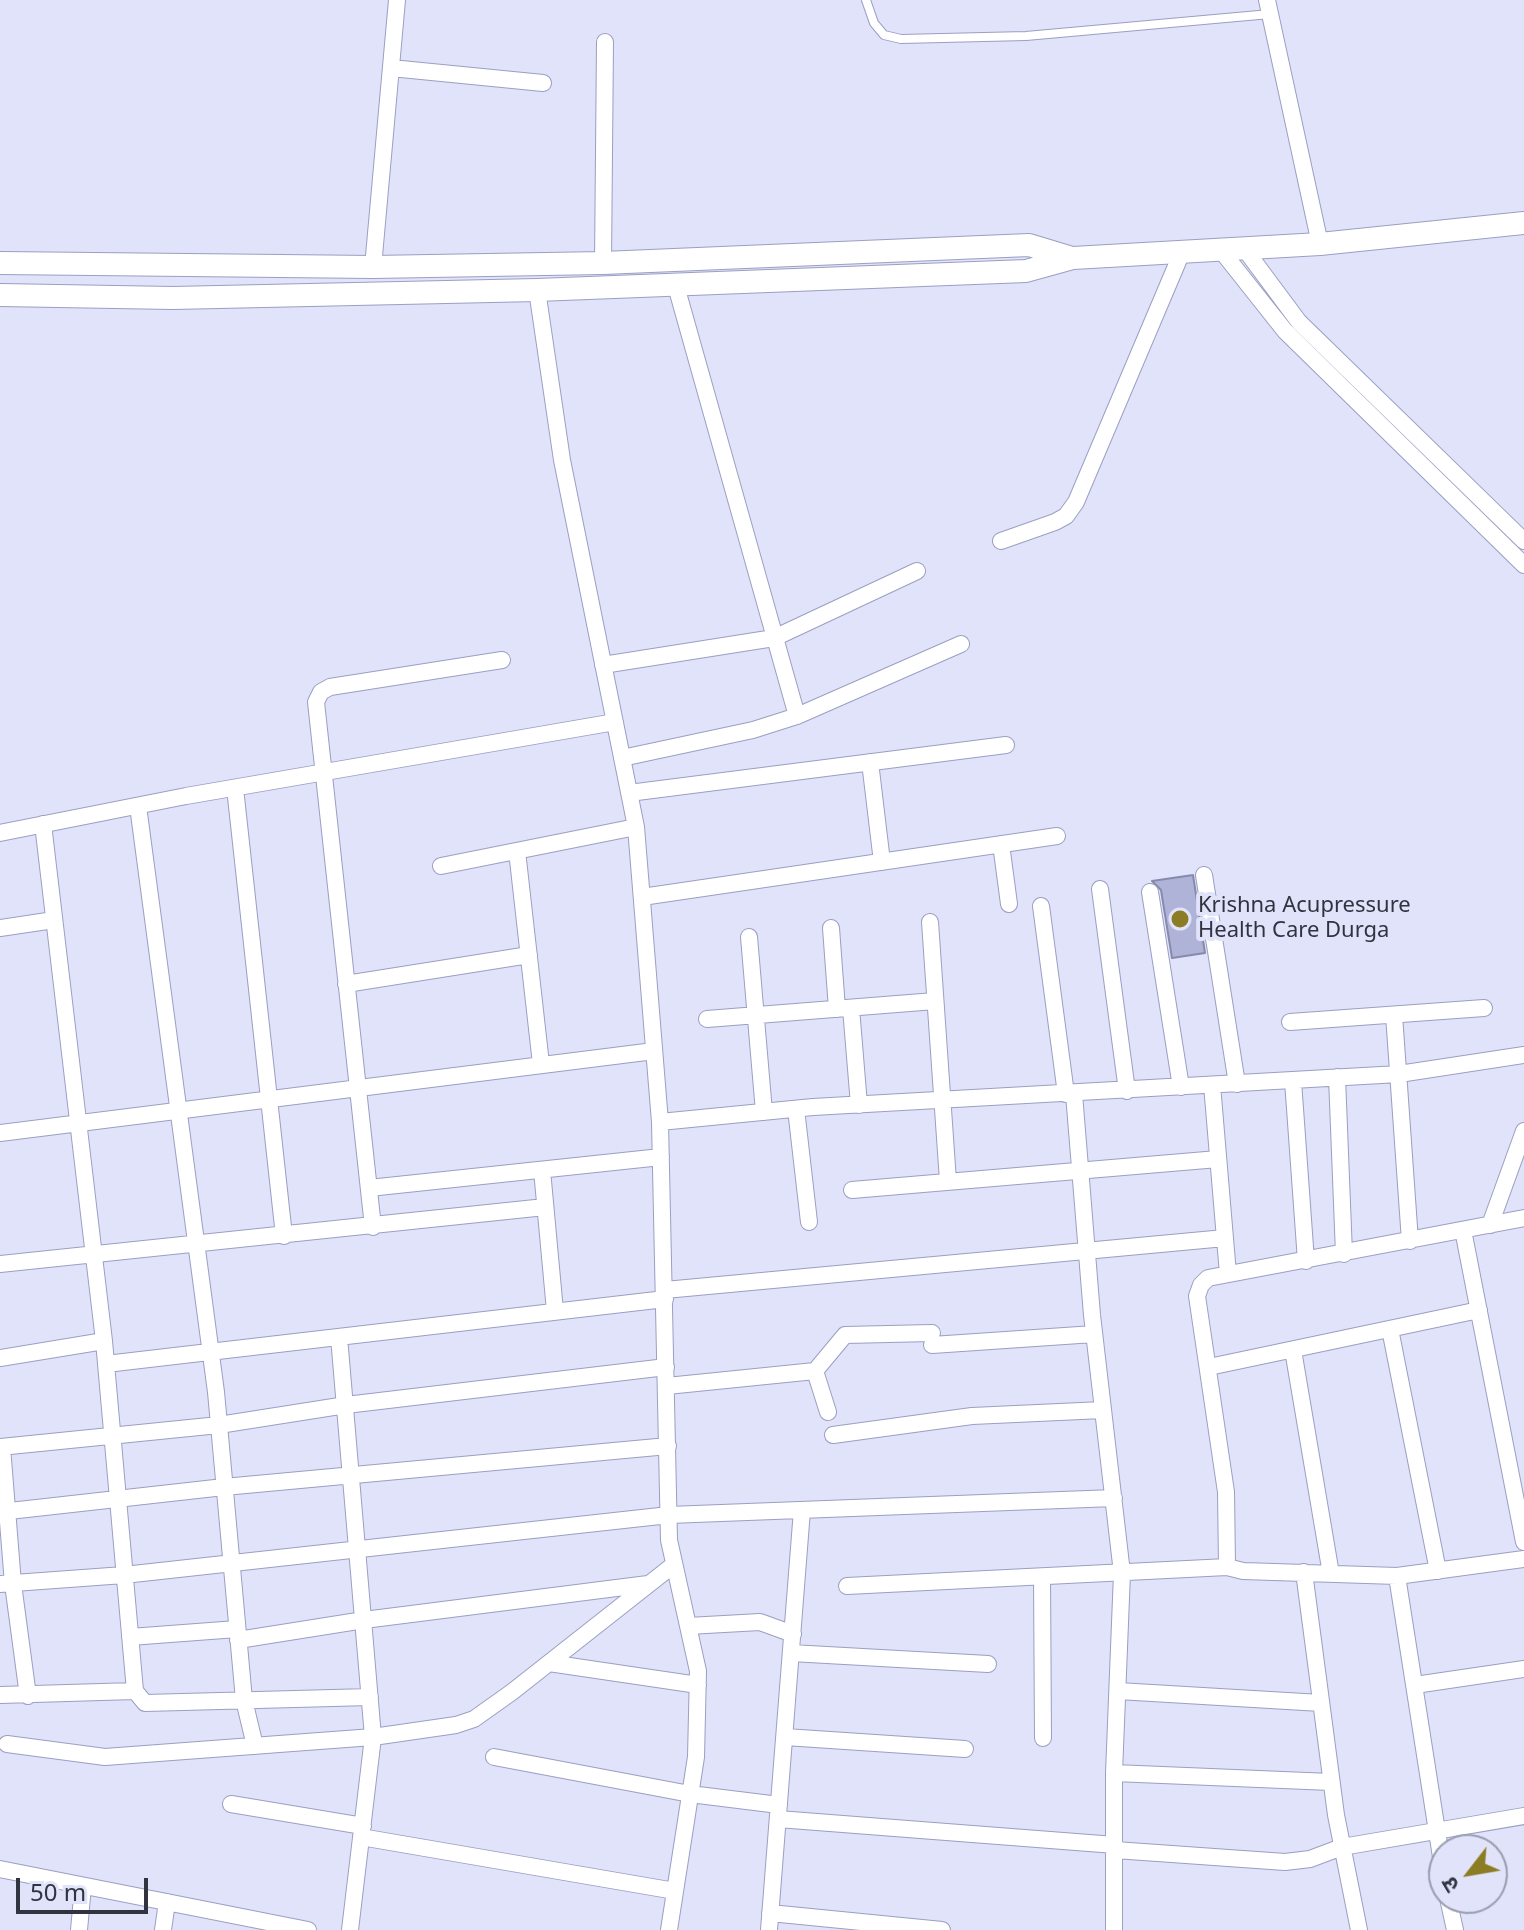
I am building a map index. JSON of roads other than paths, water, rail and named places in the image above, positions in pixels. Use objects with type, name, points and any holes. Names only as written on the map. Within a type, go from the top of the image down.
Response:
[{"type":"main road","points":[[0,295],[173,298],[537,290],[1026,271],[1073,258],[1320,244],[1524,223]]},
{"type":"main road","points":[[0,263],[373,267],[603,263],[1029,245],[1073,258]]},
{"type":"street","points":[[373,267],[397,0]]},
{"type":"street","points":[[1268,7],[1320,244]]},
{"type":"street","points":[[603,263],[605,42]]},
{"type":"street","points":[[391,68],[543,83]]},
{"type":"street","points":[[1244,248],[1299,322],[1524,541]]},
{"type":"street","points":[[1220,249],[1285,331],[1524,565]]},
{"type":"street","points":[[1001,541],[1055,522],[1066,516],[1076,502],[1182,252]]},
{"type":"street","points":[[676,286],[797,716]]},
{"type":"street","points":[[537,290],[562,460],[636,827],[642,897],[660,1122],[672,1566],[688,1626],[698,1685],[696,1757],[669,1930]]},
{"type":"street","points":[[603,665],[774,638],[917,571]]},
{"type":"street","points":[[622,758],[753,730],[797,716],[961,644]]},
{"type":"street","points":[[373,1227],[316,702],[321,692],[330,687],[502,660]]},
{"type":"street","points":[[0,833],[235,788],[615,722]]},
{"type":"street","points":[[629,793],[1006,745]]},
{"type":"street","points":[[870,762],[882,862]]},
{"type":"street","points":[[235,788],[284,1236]]},
{"type":"street","points":[[138,806],[219,1425],[244,1700],[255,1746]]},
{"type":"street","points":[[43,824],[104,1341],[135,1691],[145,1703],[370,1697]]},
{"type":"street","points":[[441,866],[636,827]]},
{"type":"street","points":[[642,897],[1057,836]]},
{"type":"street","points":[[1001,844],[1009,904]]},
{"type":"street","points":[[517,851],[541,1064]]},
{"type":"street","points":[[1204,875],[1237,1084]]},
{"type":"street","points":[[1100,889],[1127,1091]]},
{"type":"street","points":[[1150,892],[1181,1087]]},
{"type":"street","points":[[1041,906],[1080,1169],[1094,1334],[1122,1573],[1114,1773],[1114,1930]]},
{"type":"street","points":[[0,928],[54,920]]},
{"type":"street","points":[[930,922],[948,1181]]},
{"type":"street","points":[[831,928],[859,1105]]},
{"type":"street","points":[[749,937],[764,1112]]},
{"type":"street","points":[[346,984],[529,955]]},
{"type":"street","points":[[707,1019],[935,1001]]},
{"type":"street","points":[[1290,1022],[1484,1008]]},
{"type":"street","points":[[1394,1015],[1410,1241]]},
{"type":"street","points":[[0,1133],[654,1051]]},
{"type":"street","points":[[660,1122],[796,1109],[1399,1074],[1524,1055]]},
{"type":"street","points":[[1337,1077],[1344,1254]]},
{"type":"street","points":[[1293,1081],[1306,1261]]},
{"type":"street","points":[[1212,1085],[1228,1274]]},
{"type":"street","points":[[796,1109],[809,1222]]},
{"type":"street","points":[[1490,1225],[1524,1131]]},
{"type":"street","points":[[369,1188],[661,1157]]},
{"type":"street","points":[[852,1190],[1218,1159]]},
{"type":"street","points":[[542,1170],[555,1311]]},
{"type":"street","points":[[1,1258],[194,1245],[545,1207]]},
{"type":"street","points":[[1227,1567],[1226,1492],[1197,1296],[1208,1278],[1524,1218]]},
{"type":"street","points":[[1463,1230],[1524,1542]]},
{"type":"street","points":[[106,1364],[555,1311],[665,1294],[1225,1238]]},
{"type":"street","points":[[1209,1367],[1479,1310]]},
{"type":"street","points":[[1390,1329],[1438,1571]]},
{"type":"street","points":[[667,1386],[815,1371],[845,1335],[932,1339],[1094,1334]]},
{"type":"street","points":[[339,1337],[373,1737],[350,1930]]},
{"type":"street","points":[[0,1358],[104,1341]]},
{"type":"street","points":[[1293,1350],[1331,1574]]},
{"type":"street","points":[[28,1696],[7,1584],[1,1447],[219,1425],[346,1405],[666,1367]]},
{"type":"street","points":[[815,1371],[828,1412]]},
{"type":"street","points":[[833,1435],[972,1416],[1103,1410]]},
{"type":"street","points":[[4,1512],[224,1487],[668,1446]]},
{"type":"street","points":[[7,1584],[231,1564],[669,1515],[1114,1498]]},
{"type":"street","points":[[802,1510],[769,1922],[942,1930]]},
{"type":"street","points":[[847,1586],[1227,1567],[1397,1576],[1524,1559]]},
{"type":"street","points":[[7,1744],[105,1757],[373,1737],[474,1719],[672,1566]]},
{"type":"street","points":[[1304,1572],[1331,1782],[1359,1930]]},
{"type":"street","points":[[1397,1576],[1437,1834]]},
{"type":"street","points":[[1042,1577],[1043,1738]]},
{"type":"street","points":[[130,1637],[238,1635],[650,1584]]},
{"type":"street","points":[[688,1626],[760,1622],[793,1634]]},
{"type":"street","points":[[791,1653],[988,1664]]},
{"type":"street","points":[[549,1663],[698,1685]]},
{"type":"street","points":[[1415,1685],[1524,1669],[1524,1680]]},
{"type":"street","points":[[0,1695],[135,1691]]},
{"type":"street","points":[[1118,1691],[1321,1703]]},
{"type":"street","points":[[785,1737],[965,1749]]},
{"type":"street","points":[[494,1757],[779,1812],[1115,1848],[1285,1862],[1310,1859],[1342,1847],[1524,1816]]},
{"type":"street","points":[[1114,1773],[1331,1782]]},
{"type":"street","points":[[231,1804],[675,1891]]},
{"type":"street","points":[[0,1869],[167,1902],[240,1923],[308,1930]]},
{"type":"street","points":[[79,1930],[83,1886]]},
{"type":"street","points":[[163,1930],[167,1902]]},
{"type":"lane","points":[[866,0],[874,23],[884,35],[901,39],[1026,36],[1268,7]]},
{"type":"place","name":"Krishna Acupressure Health Care Durga","points":[[1180,919]]}]
